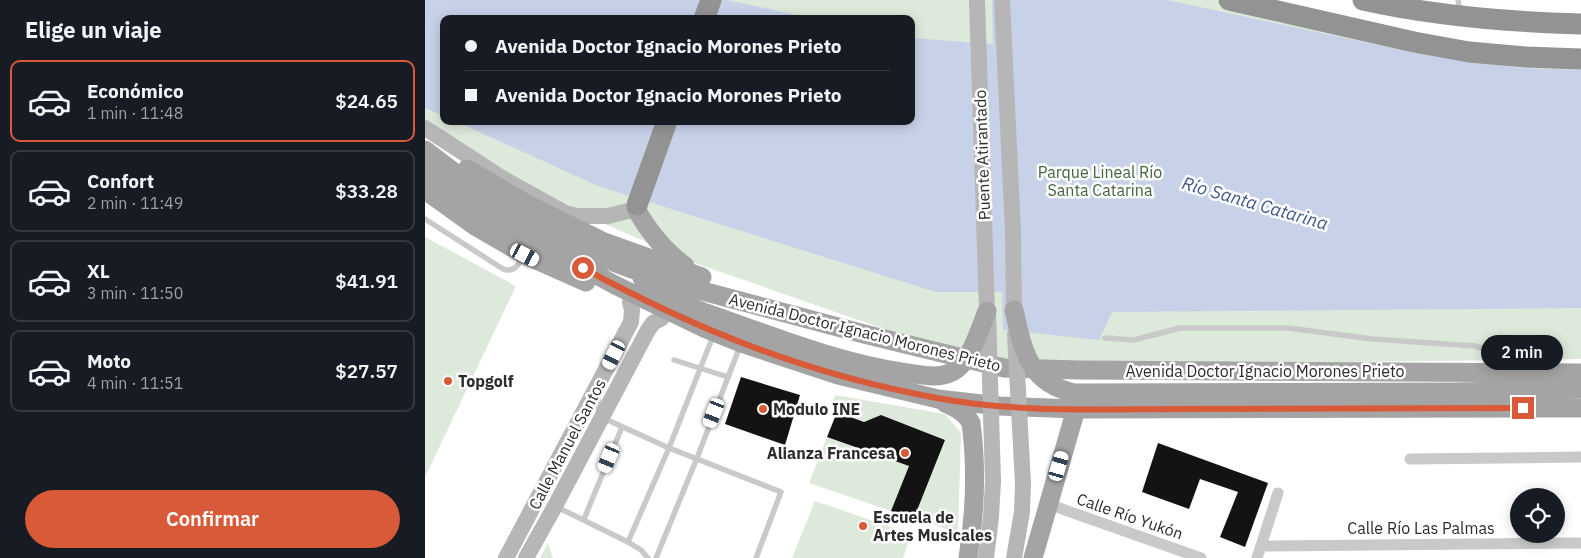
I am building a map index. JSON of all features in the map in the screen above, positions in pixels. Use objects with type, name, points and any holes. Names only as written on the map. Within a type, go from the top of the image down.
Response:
[{"type":"highway","points":[[705,15],[711,0]]},
{"type":"highway","points":[[1229,0],[1267,5],[1414,42],[1469,52],[1581,59]]},
{"type":"highway","points":[[1363,0],[1435,10],[1459,8],[1530,23],[1581,24]]},
{"type":"highway","points":[[636,207],[666,125]]},
{"type":"main road","name":"Puente Atirantado","points":[[977,0],[993,481],[991,517],[985,558]]},
{"type":"main road","name":"Puente Atirantado","points":[[1002,0],[1023,484],[1014,558]]},
{"type":"main road","points":[[425,128],[502,178],[565,213],[577,216],[609,216],[636,207],[647,229],[671,256],[702,277]]},
{"type":"main road","points":[[425,140],[455,162],[527,204],[595,238],[702,277],[788,314]]},
{"type":"main road","name":"Avenida Doctor Ignacio Morones Prieto","points":[[425,150],[500,207],[589,253],[679,285],[868,335],[1004,368],[1581,373]]},
{"type":"main road","points":[[429,179],[490,217],[615,285],[709,325],[891,371],[931,376],[953,372],[965,361],[971,352],[987,311]]},
{"type":"main road","points":[[429,179],[475,226],[525,255],[662,318],[681,324],[709,325]]},
{"type":"main road","points":[[632,269],[660,292],[709,325],[741,343],[838,375],[937,399],[999,406],[1077,409],[1581,408]]},
{"type":"main road","name":"Calle Manuel Santos","points":[[506,558],[631,322],[632,310],[630,302]]},
{"type":"main road","points":[[1014,310],[1019,333],[1034,371],[1052,386],[1075,393],[1461,392],[1581,389]]},
{"type":"main road","name":"Calle Manuel Santos","points":[[525,558],[555,506],[648,330],[653,323],[662,318]]},
{"type":"main road","points":[[937,399],[961,411],[971,423],[975,486],[974,520],[968,558]]},
{"type":"main road","points":[[1033,558],[1077,409]]},
{"type":"street","points":[[597,388],[613,396]]},
{"type":"street","points":[[1410,459],[1581,457]]},
{"type":"street","points":[[1257,558],[1279,493]]},
{"type":"street","name":"Calle Río Yukón","points":[[1048,504],[1201,558]]},
{"type":"street","name":"Calle Río Las Palmas","points":[[1261,546],[1581,543]]},
{"type":"lane","points":[[425,219],[503,269],[511,271],[525,255]]},
{"type":"lane","points":[[628,542],[701,369],[709,325]]},
{"type":"lane","points":[[1105,338],[1134,340],[1180,328],[1288,328],[1373,339],[1475,346],[1559,373]]},
{"type":"lane","points":[[657,558],[741,343]]},
{"type":"lane","points":[[673,360],[728,377]]},
{"type":"lane","points":[[597,388],[599,414],[601,417],[669,448],[781,492],[756,558]]},
{"type":"lane","points":[[584,519],[622,427]]},
{"type":"lane","points":[[555,506],[628,542],[641,550],[648,558]]},
{"type":"green space","name":"Río Santa Catarina","points":[[425,0],[1215,0],[1259,9],[1581,59],[1581,359],[1007,363],[890,331],[692,262],[568,208],[425,124]]},
{"type":"green space","name":"Topgolf","points":[[425,237],[516,286],[425,477]]},
{"type":"green space","points":[[835,395],[945,414],[961,433],[958,533],[914,518],[945,440],[881,415],[864,422],[837,412],[831,407]]},
{"type":"green space","points":[[827,437],[909,466],[891,511],[809,483]]},
{"type":"green space","points":[[815,501],[911,534],[903,558],[792,558]]},
{"type":"green space","points":[[548,543],[553,558],[540,558]]},
{"type":"water","points":[[425,0],[727,0],[796,15],[440,15],[440,114],[425,108]]},
{"type":"water","name":"Río Santa Catarina","points":[[992,0],[1167,0],[1410,52],[1520,68],[1581,70],[1581,308],[1112,312],[1099,340],[1003,330],[1002,292],[936,292],[598,186],[464,125],[915,125],[915,38],[993,44]]},
{"type":"building","name":"Modulo INE","points":[[741,377],[800,395],[785,445],[725,424]]},
{"type":"building","name":"Alianza Francesa","points":[[837,412],[864,422],[881,415],[945,440],[914,518],[891,511],[909,466],[827,437]]},
{"type":"building","points":[[1158,443],[1268,483],[1245,547],[1220,537],[1238,492],[1200,479],[1189,509],[1142,492]]},
{"type":"place","name":"Topgolf","points":[[448,381]]},
{"type":"place","name":"Modulo INE","points":[[763,409]]},
{"type":"place","name":"Alianza Francesa","points":[[905,453]]},
{"type":"place","name":"Escuela de Artes Musicales","points":[[863,526]]},
{"type":"route","points":[[583,268],[668,312],[741,343],[838,375],[937,399],[999,406],[1077,409],[1523,408]]},
{"type":"park label","name":"Parque Lineal Río Santa Catarina","points":[[1100,181]]}]
